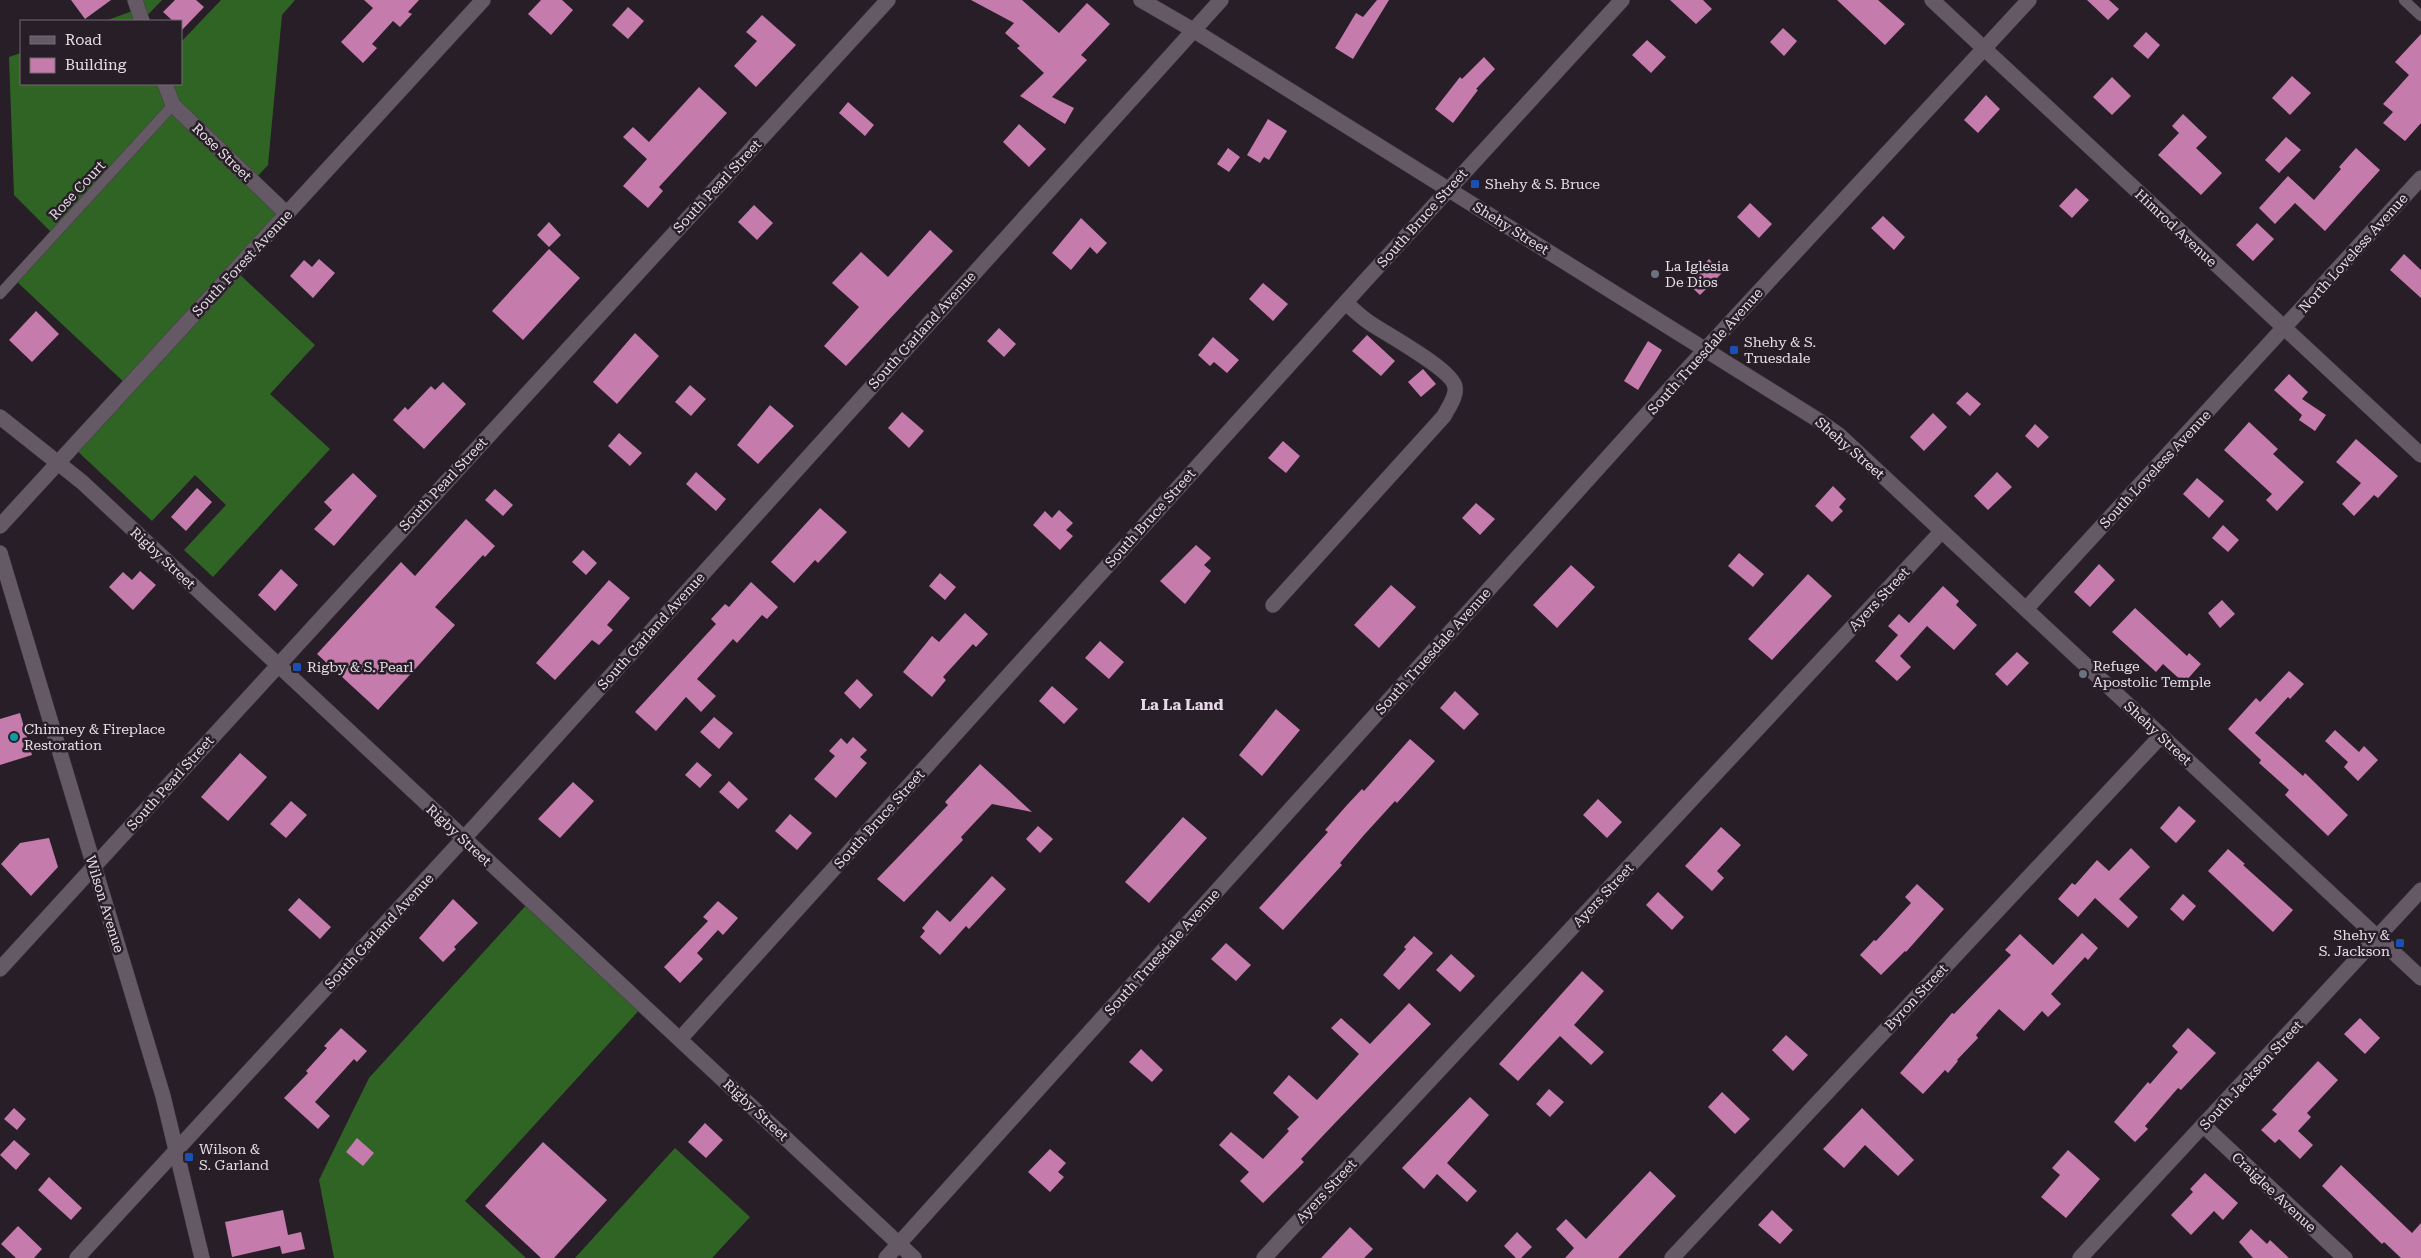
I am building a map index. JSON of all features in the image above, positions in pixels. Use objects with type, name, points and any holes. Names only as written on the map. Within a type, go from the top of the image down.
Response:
[{"type":"street","points":[[136,0],[142,20]]},
{"type":"street","name":"South Forest Avenue","points":[[0,526],[483,0]]},
{"type":"street","name":"South Pearl Street","points":[[0,969],[888,0]]},
{"type":"street","name":"Shehy Street","points":[[1141,0],[1194,30],[1449,189],[1818,420],[1839,436],[2421,978]]},
{"type":"street","name":"South Garland Avenue","points":[[77,1258],[464,839],[1221,0]]},
{"type":"street","name":"South Bruce Street","points":[[680,1039],[1622,0]]},
{"type":"street","name":"Himrod Avenue","points":[[1932,0],[2421,455]]},
{"type":"street","name":"South Truesdale Avenue","points":[[886,1258],[1705,349],[2029,0]]},
{"type":"street","name":"Rose Street","points":[[165,85],[173,105],[287,214]]},
{"type":"street","name":"North Loveless Avenue","points":[[2284,328],[2421,178]]},
{"type":"street","points":[[1273,605],[1444,416],[1453,398],[1455,387],[1451,379],[1439,368],[1367,322],[1346,303]]},
{"type":"street","name":"South Loveless Avenue","points":[[2026,609],[2284,328]]},
{"type":"street","name":"Rigby Street","points":[[0,417],[82,482],[914,1258]]},
{"type":"street","name":"Ayers Street","points":[[1264,1258],[1942,532]]},
{"type":"street","name":"Wilson Avenue","points":[[0,553],[163,1096],[202,1258]]},
{"type":"street","name":"Byron Street","points":[[1672,1258],[2161,736]]},
{"type":"street","name":"South Jackson Street","points":[[2080,1258],[2421,890]]},
{"type":"street","name":"Craiglee Avenue","points":[[2204,1126],[2345,1258]]},
{"type":"lane","points":[[2404,0],[2421,16]]},
{"type":"lane","name":"Rose Court","points":[[0,294],[173,105]]},
{"type":"green space","points":[[135,0],[162,0],[143,20],[108,20],[138,9]]},
{"type":"green space","points":[[221,0],[295,0],[282,15],[268,165],[253,181],[287,214],[235,270],[315,345],[270,394],[330,449],[213,577],[184,550],[226,505],[195,475],[152,521],[73,447],[128,386],[14,279],[54,235],[14,195],[9,57],[20,53],[20,85],[182,85],[182,41]]},
{"type":"green space","points":[[530,901],[643,1006],[465,1201],[526,1258],[334,1258],[319,1180],[369,1078]]},
{"type":"green space","points":[[675,1148],[750,1217],[712,1258],[575,1258]]},
{"type":"building","points":[[71,0],[111,0],[85,19]]},
{"type":"building","points":[[175,0],[196,0],[204,7],[182,30],[182,20],[172,20],[163,12]]},
{"type":"building","points":[[364,0],[419,0],[408,12],[412,14],[400,27],[393,21],[372,44],[377,48],[363,63],[341,42],[373,8]]},
{"type":"building","points":[[541,0],[562,0],[573,10],[551,35],[528,14]]},
{"type":"building","points":[[971,0],[1022,0],[1059,33],[1087,3],[1110,24],[1081,55],[1087,60],[1052,97],[1074,108],[1065,124],[1020,96],[1044,73],[1017,48],[1020,46],[1005,33],[1014,23]]},
{"type":"building","points":[[1377,0],[1389,0],[1353,59],[1335,48],[1356,13],[1363,17]]},
{"type":"building","points":[[1670,0],[1703,0],[1712,9],[1696,24]]},
{"type":"building","points":[[1837,0],[1878,0],[1905,24],[1885,45]]},
{"type":"building","points":[[2087,0],[2109,0],[2119,9],[2108,20]]},
{"type":"building","points":[[628,7],[644,21],[628,39],[612,25]]},
{"type":"building","points":[[762,15],[796,45],[756,87],[734,66],[757,41],[746,32]]},
{"type":"building","points":[[1783,28],[1797,41],[1784,56],[1770,42]]},
{"type":"building","points":[[2146,32],[2160,45],[2148,59],[2133,46]]},
{"type":"building","points":[[2421,34],[2421,123],[2405,141],[2383,123],[2393,112],[2383,104],[2409,75],[2395,62]]},
{"type":"building","points":[[1647,40],[1666,57],[1651,73],[1632,55]]},
{"type":"building","points":[[1484,57],[1495,69],[1476,89],[1478,90],[1453,123],[1435,109],[1460,77],[1462,79]]},
{"type":"building","points":[[2292,76],[2311,93],[2290,115],[2272,98]]},
{"type":"building","points":[[2112,77],[2131,96],[2112,115],[2093,97]]},
{"type":"building","points":[[699,87],[727,113],[659,187],[663,191],[648,208],[623,186],[647,159],[623,137],[633,127],[649,142]]},
{"type":"building","points":[[1986,95],[2000,109],[1978,133],[1964,120]]},
{"type":"building","points":[[848,102],[874,125],[865,136],[839,113]]},
{"type":"building","points":[[2183,114],[2207,137],[2196,148],[2222,173],[2201,195],[2158,155],[2179,133],[2172,126]]},
{"type":"building","points":[[1268,119],[1287,131],[1269,160],[1264,157],[1260,163],[1247,155]]},
{"type":"building","points":[[1019,124],[1046,149],[1029,167],[1003,142]]},
{"type":"building","points":[[2286,137],[2301,150],[2279,173],[2265,160]]},
{"type":"building","points":[[1228,148],[1240,157],[1229,172],[1217,164]]},
{"type":"building","points":[[2356,148],[2380,170],[2325,231],[2295,203],[2275,224],[2259,208],[2288,176],[2314,200],[2341,169],[2339,167]]},
{"type":"building","points":[[2076,188],[2089,200],[2072,218],[2059,206]]},
{"type":"building","points":[[1750,203],[1772,224],[1759,238],[1737,217]]},
{"type":"building","points":[[754,205],[773,223],[757,240],[738,222]]},
{"type":"building","points":[[1883,216],[1905,237],[1894,250],[1871,228]]},
{"type":"building","points":[[1081,218],[1107,243],[1097,254],[1090,247],[1071,270],[1052,253]]},
{"type":"building","points":[[549,222],[561,235],[549,247],[537,235]]},
{"type":"building","points":[[2257,223],[2274,239],[2253,261],[2236,245]]},
{"type":"building","points":[[930,230],[953,251],[846,366],[824,346],[859,307],[832,283],[861,252],[888,277]]},
{"type":"building","points":[[549,249],[580,278],[523,340],[492,311]]},
{"type":"building","points":[[2404,254],[2421,270],[2421,298],[2390,270]]},
{"type":"building","points":[[319,259],[335,273],[313,298],[290,276],[304,260],[312,267]]},
{"type":"building","points":[[1709,259],[1722,273],[1700,295],[1686,282]]},
{"type":"building","points":[[1263,283],[1288,304],[1273,321],[1249,299]]},
{"type":"building","points":[[36,311],[59,334],[32,362],[9,340]]},
{"type":"building","points":[[999,328],[1016,344],[1004,357],[987,341]]},
{"type":"building","points":[[635,333],[659,356],[617,404],[593,382]]},
{"type":"building","points":[[1367,335],[1395,361],[1381,376],[1352,351]]},
{"type":"building","points":[[1213,337],[1239,360],[1227,373],[1214,362],[1210,366],[1198,355]]},
{"type":"building","points":[[1648,341],[1662,350],[1638,390],[1624,381]]},
{"type":"building","points":[[1423,369],[1436,384],[1421,397],[1408,382]]},
{"type":"building","points":[[2289,374],[2308,392],[2302,399],[2326,415],[2315,431],[2299,420],[2302,415],[2274,390]]},
{"type":"building","points":[[443,382],[466,404],[424,449],[393,420],[405,407],[408,410],[431,386],[435,390]]},
{"type":"building","points":[[690,385],[706,399],[691,416],[675,402]]},
{"type":"building","points":[[1967,392],[1981,404],[1970,416],[1956,403]]},
{"type":"building","points":[[770,405],[794,426],[758,464],[737,445]]},
{"type":"building","points":[[902,412],[924,431],[909,448],[888,428]]},
{"type":"building","points":[[1933,413],[1947,427],[1924,451],[1910,437]]},
{"type":"building","points":[[2249,422],[2278,449],[2273,454],[2304,482],[2277,511],[2266,500],[2272,494],[2224,450]]},
{"type":"building","points":[[2035,424],[2049,437],[2038,448],[2025,436]]},
{"type":"building","points":[[619,433],[642,453],[630,466],[608,446]]},
{"type":"building","points":[[2356,439],[2398,476],[2378,498],[2374,495],[2354,516],[2342,504],[2361,483],[2336,462]]},
{"type":"building","points":[[1283,441],[1300,456],[1286,473],[1268,458]]},
{"type":"building","points":[[696,472],[726,499],[716,511],[686,484]]},
{"type":"building","points":[[1997,472],[2012,487],[1988,510],[1974,496]]},
{"type":"building","points":[[353,473],[377,496],[334,546],[314,529],[332,510],[324,502]]},
{"type":"building","points":[[2197,478],[2224,501],[2209,518],[2183,494]]},
{"type":"building","points":[[1833,486],[1846,499],[1839,507],[1843,511],[1832,522],[1815,506]]},
{"type":"building","points":[[197,488],[212,502],[186,531],[171,517]]},
{"type":"building","points":[[495,489],[513,505],[503,516],[485,500]]},
{"type":"building","points":[[1476,503],[1495,519],[1480,535],[1462,518]]},
{"type":"building","points":[[820,508],[847,532],[818,563],[815,560],[794,583],[771,562]]},
{"type":"building","points":[[1059,510],[1073,523],[1066,530],[1073,536],[1060,550],[1033,525],[1045,511],[1052,518]]},
{"type":"building","points":[[466,519],[495,546],[485,557],[483,555],[435,607],[455,625],[378,710],[317,654],[401,562],[415,576]]},
{"type":"building","points":[[2223,525],[2239,540],[2228,552],[2212,538]]},
{"type":"building","points":[[1196,545],[1211,558],[1204,565],[1211,571],[1185,604],[1160,581]]},
{"type":"building","points":[[583,550],[597,563],[586,575],[572,562]]},
{"type":"building","points":[[1739,553],[1764,574],[1753,587],[1728,566]]},
{"type":"building","points":[[2099,564],[2115,580],[2090,607],[2074,592]]},
{"type":"building","points":[[1571,565],[1595,587],[1557,628],[1533,605]]},
{"type":"building","points":[[281,569],[298,585],[275,611],[258,595]]},
{"type":"building","points":[[140,571],[156,585],[133,610],[109,587],[123,572],[132,580]]},
{"type":"building","points":[[940,573],[956,587],[945,600],[929,586]]},
{"type":"building","points":[[1808,574],[1832,596],[1772,660],[1748,639]]},
{"type":"building","points":[[609,580],[630,598],[607,625],[613,630],[599,645],[592,640],[555,680],[536,663]]},
{"type":"building","points":[[751,582],[778,607],[767,619],[762,615],[737,643],[733,639],[697,679],[716,696],[701,712],[686,697],[656,731],[635,712],[716,624],[711,619],[725,604],[729,607]]},
{"type":"building","points":[[1391,585],[1416,607],[1379,648],[1354,625]]},
{"type":"building","points":[[1943,586],[1959,601],[1956,605],[1977,625],[1954,650],[1927,626],[1900,656],[1911,667],[1897,681],[1875,661],[1898,635],[1888,626],[1899,614],[1909,623]]},
{"type":"building","points":[[2222,600],[2235,614],[2220,628],[2208,613]]},
{"type":"building","points":[[2135,608],[2187,656],[2189,653],[2201,664],[2184,683],[2163,664],[2156,672],[2112,632]]},
{"type":"building","points":[[965,613],[988,634],[976,647],[973,644],[943,677],[946,680],[932,697],[903,672],[932,636],[939,642]]},
{"type":"building","points":[[1100,641],[1124,662],[1109,679],[1085,658]]},
{"type":"building","points":[[2017,652],[2029,663],[2007,686],[1995,674]]},
{"type":"building","points":[[2289,671],[2304,684],[2290,699],[2288,697],[2255,733],[2303,776],[2305,773],[2348,815],[2328,836],[2285,795],[2289,790],[2259,763],[2261,760],[2228,729],[2256,698],[2260,702]]},
{"type":"building","points":[[857,679],[873,695],[860,709],[844,693]]},
{"type":"building","points":[[1052,686],[1078,709],[1064,724],[1039,701]]},
{"type":"building","points":[[1455,691],[1479,714],[1464,730],[1440,708]]},
{"type":"building","points":[[1276,709],[1300,730],[1262,776],[1239,755]]},
{"type":"building","name":"Chimney & Fireplace Restoration","points":[[20,713],[32,755],[0,765],[0,719]]},
{"type":"building","points":[[714,717],[733,733],[719,749],[700,732]]},
{"type":"building","points":[[2335,730],[2359,752],[2364,746],[2378,760],[2358,781],[2344,767],[2348,762],[2325,741]]},
{"type":"building","points":[[853,737],[867,750],[860,757],[867,763],[836,798],[814,779],[835,756],[829,751],[841,738],[847,744]]},
{"type":"building","points":[[1410,739],[1435,761],[1397,803],[1395,801],[1364,835],[1340,863],[1342,865],[1283,930],[1259,908],[1328,832],[1325,830],[1347,805],[1362,789],[1364,791]]},
{"type":"building","points":[[240,753],[267,777],[228,821],[201,797]]},
{"type":"building","points":[[697,762],[712,775],[700,788],[685,775]]},
{"type":"building","points":[[980,764],[1032,812],[992,804],[961,837],[963,840],[904,902],[877,879],[948,805],[945,802]]},
{"type":"building","points":[[729,781],[748,799],[738,809],[719,792]]},
{"type":"building","points":[[573,782],[594,801],[560,838],[538,819]]},
{"type":"building","points":[[1598,799],[1622,822],[1607,838],[1583,815]]},
{"type":"building","points":[[291,801],[307,815],[286,838],[270,824]]},
{"type":"building","points":[[2179,806],[2196,821],[2176,843],[2160,828]]},
{"type":"building","points":[[790,814],[812,833],[797,850],[775,831]]},
{"type":"building","points":[[1183,817],[1207,838],[1149,903],[1125,882]]},
{"type":"building","points":[[1038,826],[1053,839],[1040,853],[1026,839]]},
{"type":"building","points":[[1721,827],[1741,845],[1717,871],[1724,878],[1712,891],[1685,866]]},
{"type":"building","points":[[49,838],[58,867],[31,896],[1,864],[20,843]]},
{"type":"building","points":[[2131,848],[2150,867],[2119,899],[2138,917],[2128,928],[2095,898],[2078,917],[2058,899],[2072,883],[2075,885],[2097,860],[2109,871]]},
{"type":"building","points":[[2228,849],[2293,910],[2273,932],[2208,871]]},
{"type":"building","points":[[992,876],[1006,889],[969,929],[966,926],[940,955],[920,937],[925,931],[922,928],[937,910],[950,922]]},
{"type":"building","points":[[1917,884],[1944,909],[1906,952],[1881,975],[1860,955],[1874,940],[1876,941],[1911,903],[1905,897]]},
{"type":"building","points":[[1658,892],[1684,917],[1672,930],[1646,905]]},
{"type":"building","points":[[2183,894],[2196,906],[2183,921],[2170,909]]},
{"type":"building","points":[[299,898],[331,927],[320,939],[288,910]]},
{"type":"building","points":[[453,899],[478,923],[454,947],[456,949],[443,962],[419,938]]},
{"type":"building","points":[[718,901],[738,918],[723,935],[718,930],[697,953],[703,959],[680,983],[664,967],[708,921],[703,917]]},
{"type":"building","points":[[2082,933],[2098,948],[2088,960],[2085,957],[2051,994],[2061,1004],[2048,1017],[2042,1011],[2024,1031],[1999,1009],[1976,1035],[1978,1038],[1957,1060],[1948,1073],[1945,1070],[1923,1094],[1900,1073],[1952,1013],[1954,1014],[2011,955],[2005,950],[2020,934],[2053,965]]},
{"type":"building","points":[[1414,936],[1433,953],[1399,990],[1383,975],[1406,949],[1404,947]]},
{"type":"building","points":[[1226,943],[1251,965],[1236,981],[1211,959]]},
{"type":"building","points":[[1451,954],[1475,976],[1460,992],[1436,970]]},
{"type":"building","points":[[1582,971],[1604,991],[1574,1025],[1604,1052],[1591,1065],[1560,1036],[1518,1081],[1499,1064]]},
{"type":"building","points":[[1409,1003],[1431,1024],[1301,1159],[1304,1162],[1263,1203],[1240,1181],[1249,1172],[1219,1145],[1231,1132],[1263,1159],[1289,1131],[1287,1129],[1299,1117],[1273,1093],[1289,1075],[1317,1100],[1359,1054],[1331,1028],[1341,1018],[1370,1044]]},
{"type":"building","points":[[2360,1018],[2380,1038],[2365,1054],[2344,1034]]},
{"type":"building","points":[[341,1028],[367,1051],[357,1062],[354,1059],[315,1102],[330,1116],[318,1129],[284,1098],[308,1073],[306,1071],[327,1048],[324,1046]]},
{"type":"building","points":[[2188,1028],[2216,1053],[2181,1090],[2178,1088],[2145,1126],[2148,1129],[2135,1142],[2114,1122],[2148,1082],[2150,1084],[2178,1052],[2172,1046]]},
{"type":"building","points":[[1786,1035],[1808,1055],[1793,1071],[1772,1050]]},
{"type":"building","points":[[1141,1049],[1163,1070],[1152,1082],[1129,1062]]},
{"type":"building","points":[[2318,1061],[2338,1080],[2307,1113],[2311,1117],[2298,1131],[2313,1145],[2300,1159],[2279,1139],[2275,1143],[2261,1130],[2277,1114],[2272,1110]]},
{"type":"building","points":[[1549,1089],[1564,1102],[1550,1117],[1536,1104]]},
{"type":"building","points":[[1722,1092],[1750,1119],[1735,1134],[1708,1107]]},
{"type":"building","points":[[1470,1097],[1489,1115],[1447,1163],[1477,1191],[1467,1202],[1437,1174],[1424,1189],[1402,1168]]},
{"type":"building","points":[[14,1108],[26,1119],[17,1130],[4,1119]]},
{"type":"building","points":[[1862,1108],[1914,1160],[1898,1176],[1865,1145],[1844,1168],[1823,1149]]},
{"type":"building","points":[[705,1123],[723,1140],[706,1158],[688,1142]]},
{"type":"building","points":[[357,1138],[374,1153],[363,1166],[346,1152]]},
{"type":"building","points":[[14,1140],[30,1154],[16,1170],[0,1155]]},
{"type":"building","points":[[543,1142],[607,1200],[554,1258],[541,1258],[485,1206]]},
{"type":"building","points":[[1050,1149],[1066,1163],[1058,1172],[1064,1177],[1050,1192],[1028,1172]]},
{"type":"building","points":[[2068,1150],[2100,1179],[2066,1218],[2041,1197],[2060,1175],[2052,1168]]},
{"type":"building","points":[[2341,1165],[2412,1233],[2421,1223],[2421,1258],[2401,1258],[2384,1242],[2382,1244],[2322,1186]]},
{"type":"building","points":[[1650,1171],[1676,1196],[1618,1258],[1565,1258],[1574,1248],[1556,1229],[1566,1219],[1586,1239]]},
{"type":"building","points":[[2205,1173],[2238,1203],[2223,1220],[2214,1211],[2191,1235],[2171,1215],[2193,1192],[2190,1189]]},
{"type":"building","points":[[49,1177],[82,1208],[71,1220],[38,1190]]},
{"type":"building","points":[[283,1210],[288,1235],[301,1232],[305,1249],[282,1254],[280,1246],[232,1257],[225,1222]]},
{"type":"building","points":[[1772,1210],[1793,1230],[1780,1244],[1758,1225]]},
{"type":"building","points":[[18,1226],[42,1249],[34,1258],[16,1258],[1,1244]]},
{"type":"building","points":[[1350,1227],[1373,1249],[1364,1258],[1321,1258]]},
{"type":"building","points":[[2251,1229],[2267,1244],[2270,1240],[2289,1258],[2253,1258],[2239,1242]]},
{"type":"building","points":[[1517,1232],[1532,1247],[1521,1258],[1516,1258],[1504,1246]]},
{"type":"place","name":"Shehy & S. Bruce","points":[[1475,184]]},
{"type":"place","name":"La Iglesia De Dios","points":[[1655,274]]},
{"type":"place","name":"Shehy & S. Truesdale","points":[[1734,350]]},
{"type":"place","name":"Rigby & S. Pearl","points":[[297,667]]},
{"type":"place","name":"Refuge Apostolic Temple","points":[[2083,674]]},
{"type":"place","name":"Chimney & Fireplace Restoration","points":[[14,737]]},
{"type":"place","name":"Shehy & S. Jackson","points":[[2400,943]]},
{"type":"place","name":"Wilson & S. Garland","points":[[189,1157]]},
{"type":"district","name":"La La Land","points":[[1182,705]]}]
